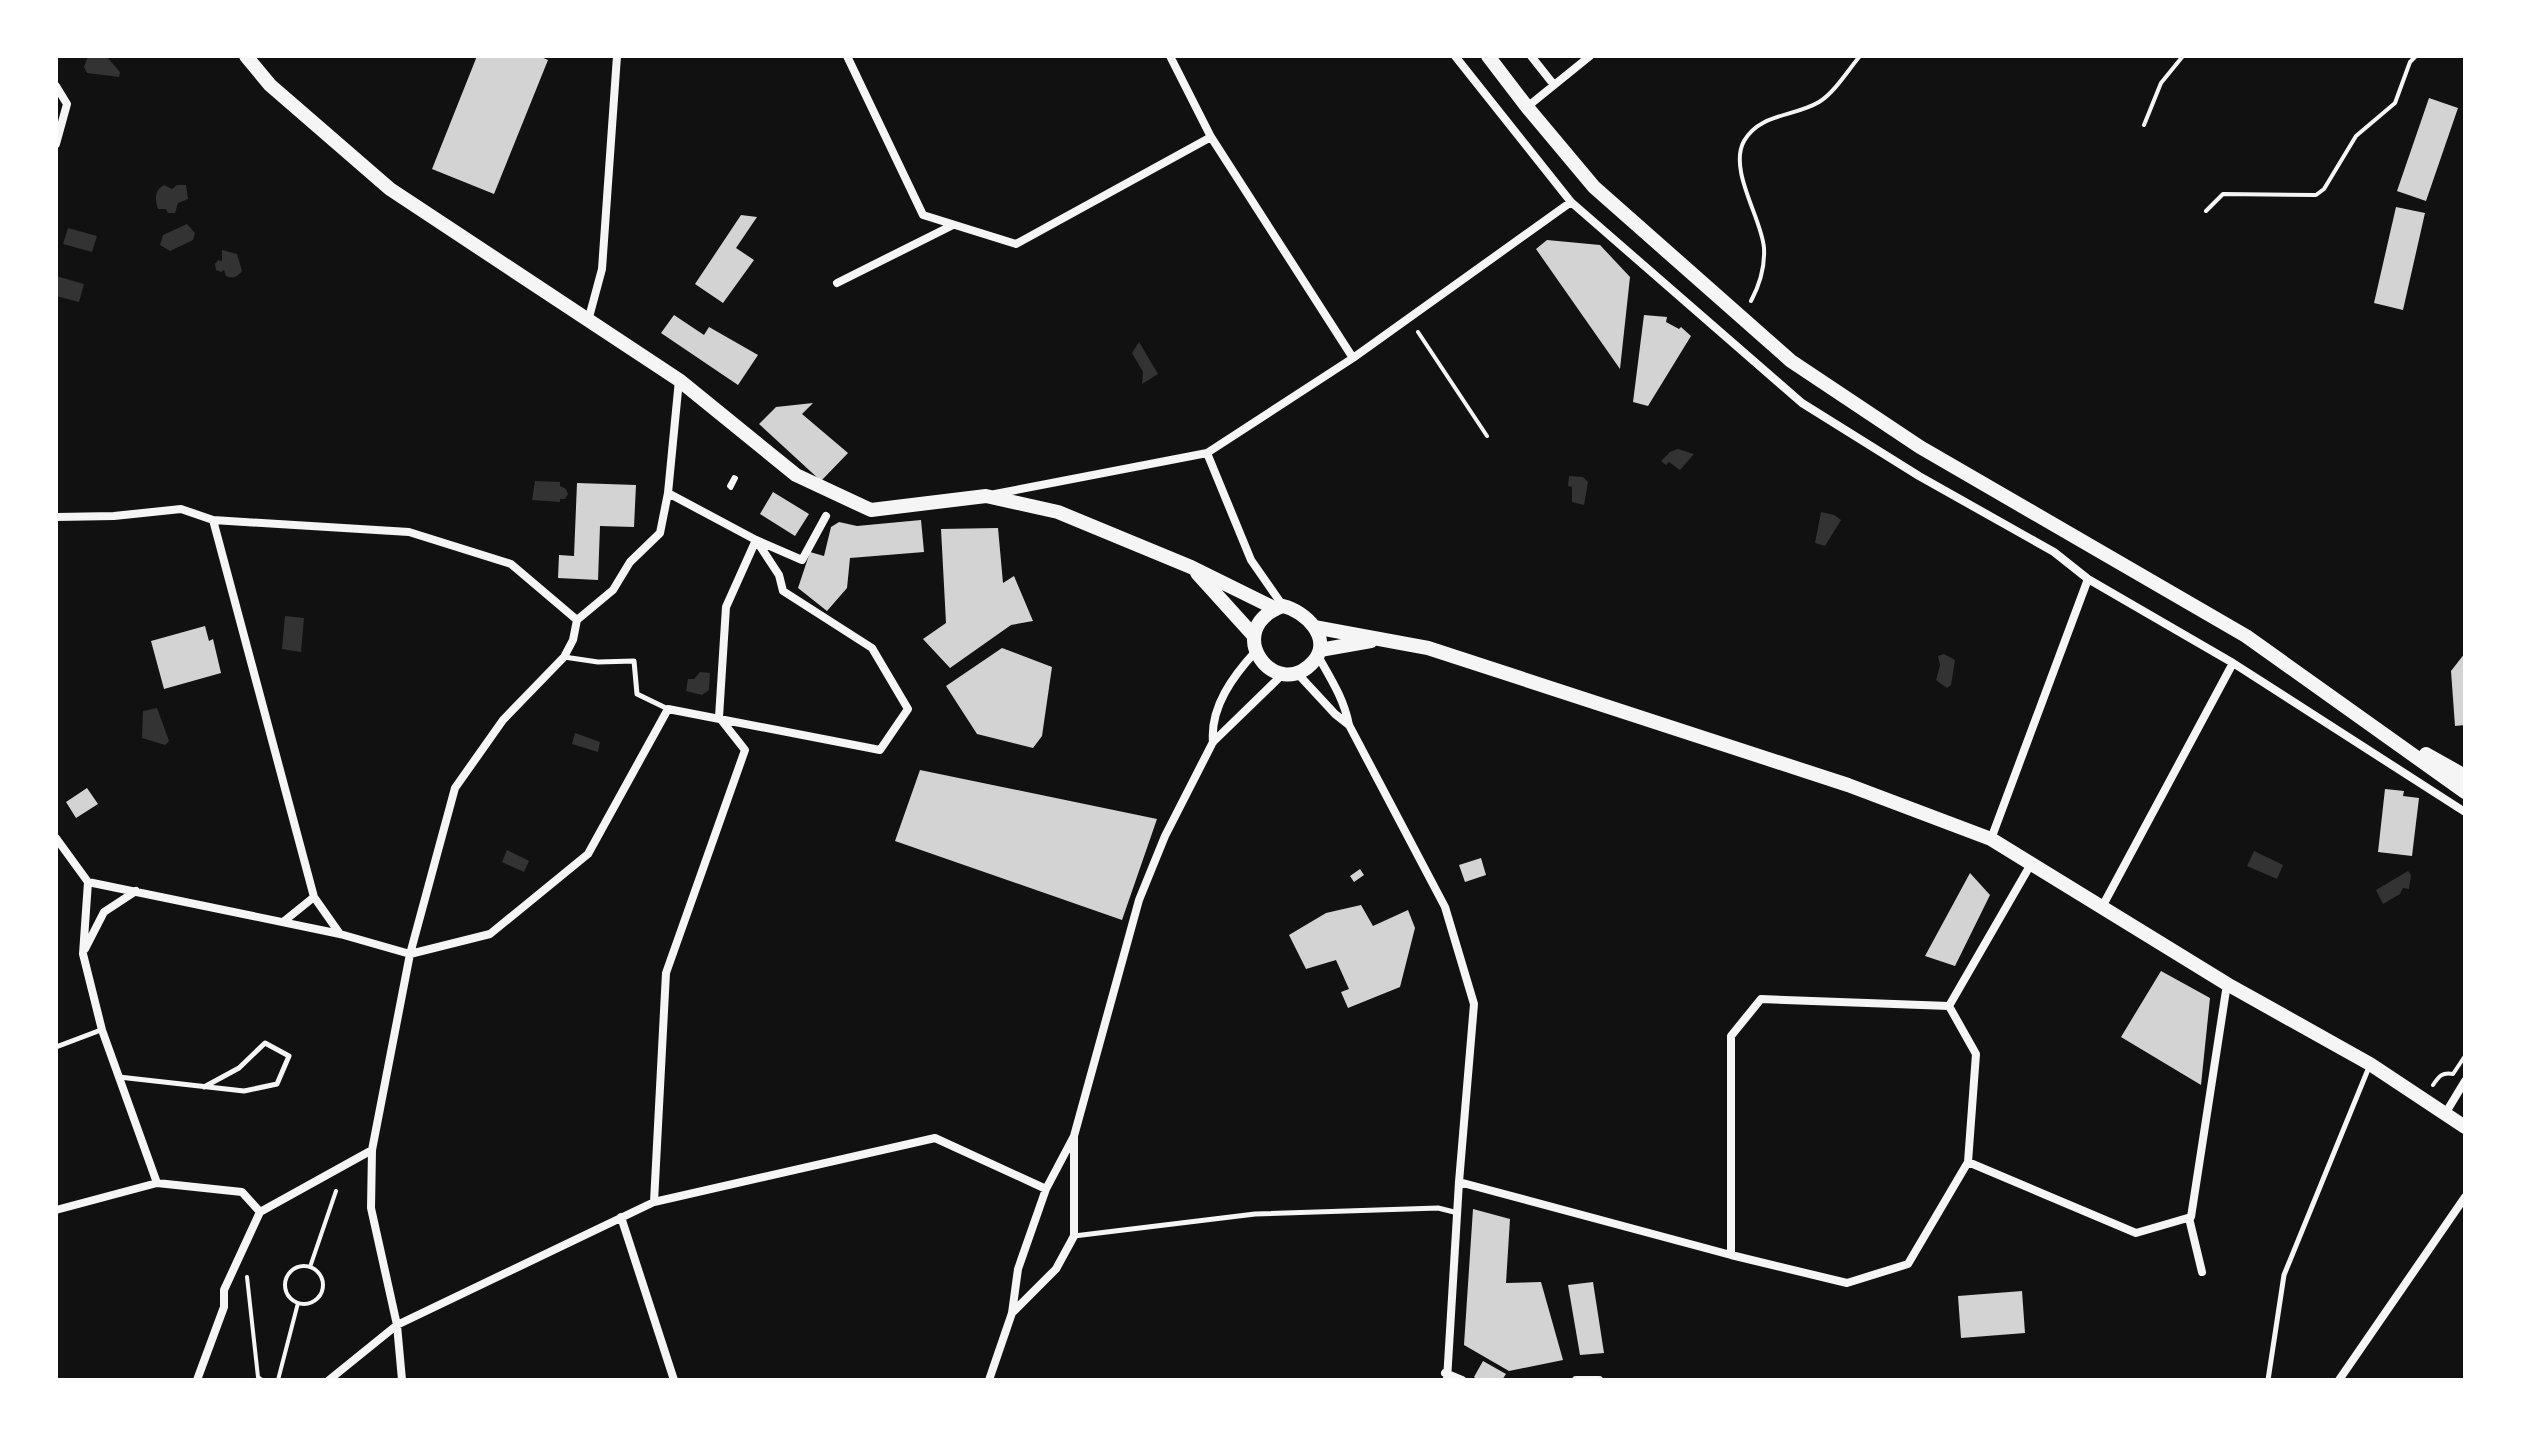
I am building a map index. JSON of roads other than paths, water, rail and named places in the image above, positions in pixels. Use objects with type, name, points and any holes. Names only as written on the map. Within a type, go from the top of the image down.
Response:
[{"type":"main road","points":[[246,56],[270,85],[390,189],[679,380],[796,475],[871,510],[986,496],[1058,512],[1191,567],[1279,608],[1300,613],[1314,627],[1319,653]]},
{"type":"main road","points":[[1488,56],[1594,187],[1791,361],[1920,447],[2246,636],[2465,792]]},
{"type":"main road","points":[[1191,567],[1254,636]]},
{"type":"main road","points":[[1279,608],[1262,618],[1254,636],[1256,651],[1264,665],[1290,673],[1308,668],[1319,653],[1383,639]]},
{"type":"main road","points":[[1314,627],[1428,648],[1833,780],[1991,839],[2227,984],[2370,1064],[2465,1127]]},
{"type":"main road","points":[[2373,725],[2465,776]]},
{"type":"street","points":[[588,321],[602,269],[617,56]]},
{"type":"street","points":[[847,56],[923,215],[1016,244],[1211,137]]},
{"type":"street","points":[[1170,56],[1211,137],[1353,358]]},
{"type":"street","points":[[1455,56],[1571,202],[1802,403],[1919,476],[2054,552],[2088,579],[2233,663],[2465,812]]},
{"type":"street","points":[[1531,56],[1554,85]]},
{"type":"street","points":[[1527,107],[1590,56]]},
{"type":"street","points":[[56,86],[67,104],[56,144]]},
{"type":"street","points":[[986,496],[1207,453],[1353,358],[1571,202]]},
{"type":"street","points":[[837,283],[953,225]]},
{"type":"street","points":[[402,1380],[397,1325],[371,1208],[372,1150],[410,954],[455,788],[503,720],[564,657],[573,640],[577,620],[613,590],[630,562],[660,533],[668,493],[679,380]]},
{"type":"street","points":[[1207,453],[1251,560],[1279,608]]},
{"type":"street","points":[[668,493],[756,540],[802,560],[826,516]]},
{"type":"street","points":[[56,517],[114,516],[181,509],[213,520],[409,532],[511,564],[577,620]]},
{"type":"street","points":[[213,520],[314,897],[340,934]]},
{"type":"street","points":[[88,882],[340,934],[410,954],[490,934],[588,854],[668,709],[880,750],[908,709],[872,648],[783,591],[779,575],[756,540]]},
{"type":"street","points":[[654,1202],[666,973],[745,750],[719,717],[726,607],[756,540]]},
{"type":"street","points":[[1991,839],[2088,579]]},
{"type":"street","points":[[1213,742],[1211,725],[1219,705],[1241,668],[1256,651]]},
{"type":"street","points":[[1319,653],[1346,706],[1349,725],[1445,907],[1474,1004],[1446,1376],[1462,1380]]},
{"type":"street","points":[[2102,907],[2233,663]]},
{"type":"street","points":[[989,1380],[1012,1313],[1018,1269],[1046,1189],[1074,1136],[1139,900],[1165,836],[1213,742],[1290,673],[1349,725]]},
{"type":"street","points":[[56,838],[88,882],[83,954],[102,1030],[157,1183]]},
{"type":"street","points":[[1949,1006],[2031,864]]},
{"type":"street","points":[[83,954],[104,912],[136,891]]},
{"type":"street","points":[[283,922],[314,897]]},
{"type":"street","points":[[2202,1272],[2189,1218],[2227,984]]},
{"type":"street","points":[[1731,1255],[1731,1036],[1761,999],[1949,1006]]},
{"type":"street","points":[[1459,1182],[1847,1283],[1908,1264],[1968,1162],[1976,1054],[1949,1006]]},
{"type":"street","points":[[2445,1114],[2465,1081]]},
{"type":"street","points":[[1012,1313],[1056,1269],[1074,1236],[1074,1136]]},
{"type":"street","points":[[329,1380],[397,1325],[654,1202],[935,1138],[1046,1189]]},
{"type":"street","points":[[197,1380],[224,1307],[224,1290],[260,1212],[372,1150]]},
{"type":"street","points":[[1968,1162],[2136,1233],[2189,1218]]},
{"type":"street","points":[[56,1210],[157,1183],[242,1192],[260,1212]]},
{"type":"street","points":[[2339,1380],[2465,1197]]},
{"type":"street","points":[[621,1217],[674,1380]]},
{"type":"street","points":[[1576,1380],[1599,1380]]},
{"type":"lane","points":[[564,657],[598,662],[634,661],[637,694],[668,709]]},
{"type":"lane","points":[[56,1047],[102,1030]]},
{"type":"lane","points":[[118,1077],[204,1087],[244,1091],[277,1084],[289,1056],[265,1043],[239,1068],[204,1087]]},
{"type":"lane","points":[[2268,1380],[2284,1275],[2370,1064]]},
{"type":"lane","points":[[1074,1236],[1255,1214],[1438,1208],[1458,1213]]}]
